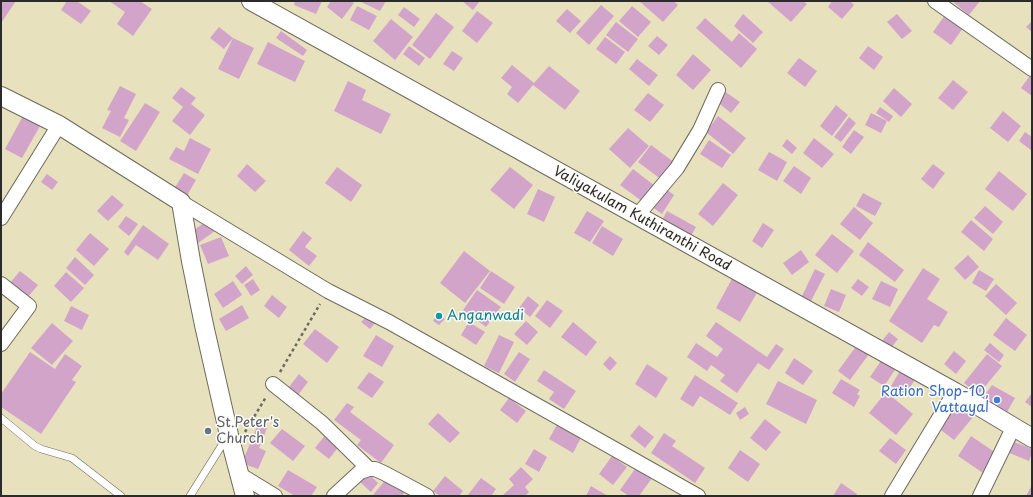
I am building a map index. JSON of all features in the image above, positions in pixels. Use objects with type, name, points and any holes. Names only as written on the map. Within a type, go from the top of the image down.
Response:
[{"type":"street","name":"Valiyakulam Kuthiranthi Road","points":[[252,1],[955,392],[1032,438]]},
{"type":"street","points":[[935,1],[1032,69]]},
{"type":"street","points":[[637,216],[677,168],[700,130],[718,90]]},
{"type":"street","points":[[1,96],[59,125],[181,202],[328,291],[396,326],[698,496]]},
{"type":"street","points":[[1,218],[59,125]]},
{"type":"street","points":[[181,202],[191,261],[229,435],[245,496]]},
{"type":"street","points":[[1,284],[29,306],[1,344]]},
{"type":"street","points":[[273,384],[322,423],[369,469]]},
{"type":"street","points":[[892,496],[955,392]]},
{"type":"street","points":[[980,496],[1014,428]]},
{"type":"street","points":[[334,496],[360,472],[369,469],[384,472],[427,496]]},
{"type":"street","points":[[239,474],[275,496]]},
{"type":"lane","points":[[1,418],[41,450],[72,458],[121,496]]},
{"type":"lane","points":[[190,496],[229,435]]},
{"type":"building","points":[[1,1],[16,1],[1,23]]},
{"type":"building","points":[[67,1],[77,1],[91,11],[81,24],[61,10]]},
{"type":"building","points":[[109,1],[140,1],[152,9],[133,36],[117,24],[125,12]]},
{"type":"building","points":[[295,1],[322,1],[316,14],[294,5]]},
{"type":"building","points":[[331,1],[351,1],[354,3],[342,19],[327,7]]},
{"type":"building","points":[[359,1],[386,1],[380,11]]},
{"type":"building","points":[[462,1],[480,1],[473,10]]},
{"type":"building","points":[[639,1],[674,1],[678,5],[663,22]]},
{"type":"building","points":[[767,1],[803,1],[807,4],[791,22]]},
{"type":"building","points":[[832,1],[850,1],[854,5],[842,19],[828,7]]},
{"type":"building","points":[[952,1],[980,1],[969,15]]},
{"type":"building","points":[[601,5],[614,16],[589,45],[576,33]]},
{"type":"building","points":[[357,6],[377,16],[369,30],[350,20]]},
{"type":"building","points":[[632,6],[651,22],[638,37],[619,21]]},
{"type":"building","points":[[404,7],[420,19],[414,27],[398,15]]},
{"type":"building","points":[[567,9],[581,21],[570,33],[556,21]]},
{"type":"building","points":[[477,11],[493,23],[477,43],[462,31]]},
{"type":"building","points":[[436,13],[454,27],[430,59],[412,45]]},
{"type":"building","points":[[743,14],[763,32],[753,43],[734,26]]},
{"type":"building","points":[[897,14],[912,31],[902,39],[887,22]]},
{"type":"building","points":[[945,15],[963,28],[951,45],[933,32]]},
{"type":"building","points":[[705,18],[732,42],[739,33],[757,49],[741,68],[696,28]]},
{"type":"building","points":[[391,19],[413,37],[395,60],[373,41]]},
{"type":"building","points":[[1032,21],[1032,32],[1026,27]]},
{"type":"building","points":[[616,22],[638,39],[628,52],[606,35]]},
{"type":"building","points":[[219,27],[233,38],[224,49],[210,38]]},
{"type":"building","points":[[281,31],[307,50],[303,56],[276,38]]},
{"type":"building","points":[[657,36],[668,45],[659,55],[648,46]]},
{"type":"building","points":[[605,37],[625,52],[616,64],[596,49]]},
{"type":"building","points":[[233,38],[254,48],[239,79],[218,69]]},
{"type":"building","points":[[268,42],[305,61],[295,82],[257,64]]},
{"type":"building","points":[[409,46],[425,58],[419,66],[403,54]]},
{"type":"building","points":[[868,46],[883,57],[874,70],[859,58]]},
{"type":"building","points":[[452,51],[463,58],[454,71],[443,64]]},
{"type":"building","points":[[693,54],[711,70],[693,90],[676,75]]},
{"type":"building","points":[[799,58],[817,71],[805,87],[787,73]]},
{"type":"building","points":[[637,59],[658,75],[649,86],[629,69]]},
{"type":"building","points":[[512,65],[534,83],[549,66],[580,91],[565,110],[533,85],[518,103],[507,94],[512,87],[501,78]]},
{"type":"building","points":[[1032,74],[1032,96],[1021,88]]},
{"type":"building","points":[[953,80],[968,92],[953,110],[938,98]]},
{"type":"building","points":[[348,81],[366,90],[362,100],[391,114],[381,134],[334,111]]},
{"type":"building","points":[[120,86],[136,94],[124,118],[129,120],[120,137],[102,128],[111,111],[107,110]]},
{"type":"building","points":[[181,87],[196,98],[191,104],[205,115],[190,135],[172,121],[183,107],[172,98]]},
{"type":"building","points":[[894,88],[912,104],[901,117],[883,101]]},
{"type":"building","points":[[724,91],[740,102],[731,113],[716,101]]},
{"type":"building","points":[[648,93],[664,105],[650,122],[634,110]]},
{"type":"building","points":[[145,103],[160,112],[136,151],[120,141]]},
{"type":"building","points":[[836,105],[848,115],[832,136],[820,126]]},
{"type":"building","points":[[880,107],[893,116],[889,122],[876,113]]},
{"type":"building","points":[[1003,111],[1021,126],[1008,142],[990,128]]},
{"type":"building","points":[[871,113],[887,121],[881,133],[865,125]]},
{"type":"building","points":[[23,116],[40,126],[22,158],[5,149]]},
{"type":"building","points":[[718,116],[746,138],[733,154],[706,132]]},
{"type":"building","points":[[849,117],[856,123],[841,142],[834,137]]},
{"type":"building","points":[[628,128],[649,146],[630,168],[609,149]]},
{"type":"building","points":[[854,130],[864,137],[851,154],[842,147]]},
{"type":"building","points":[[1025,132],[1032,137],[1032,151],[1019,141]]},
{"type":"building","points":[[190,138],[211,149],[198,174],[169,159],[176,147],[184,151]]},
{"type":"building","points":[[814,138],[834,154],[822,168],[803,153]]},
{"type":"building","points":[[787,139],[797,148],[792,154],[782,146]]},
{"type":"building","points":[[709,140],[731,155],[722,168],[700,154]]},
{"type":"building","points":[[651,145],[675,163],[662,180],[638,162]]},
{"type":"building","points":[[769,152],[787,162],[777,181],[758,170]]},
{"type":"building","points":[[247,164],[266,181],[255,192],[237,176]]},
{"type":"building","points":[[933,164],[945,173],[933,189],[921,179]]},
{"type":"building","points":[[794,166],[811,178],[801,194],[783,181]]},
{"type":"building","points":[[337,167],[362,185],[351,202],[325,183]]},
{"type":"building","points":[[510,167],[533,185],[514,209],[490,190]]},
{"type":"building","points":[[633,169],[655,186],[643,202],[620,185]]},
{"type":"building","points":[[999,171],[1027,194],[1013,211],[985,189]]},
{"type":"building","points":[[184,173],[196,180],[185,199],[172,192]]},
{"type":"building","points":[[47,174],[58,182],[52,190],[41,182]]},
{"type":"building","points":[[723,183],[738,195],[713,226],[698,214]]},
{"type":"building","points":[[663,187],[674,195],[662,214],[651,206]]},
{"type":"building","points":[[538,189],[555,197],[544,222],[527,214]]},
{"type":"building","points":[[863,193],[882,203],[875,216],[856,206]]},
{"type":"building","points":[[112,195],[124,205],[108,221],[97,211]]},
{"type":"building","points":[[985,206],[1003,222],[993,234],[974,218]]},
{"type":"building","points":[[854,207],[873,223],[860,240],[840,224]]},
{"type":"building","points":[[587,211],[604,221],[590,242],[574,233]]},
{"type":"building","points":[[667,211],[696,227],[691,236],[662,220]]},
{"type":"building","points":[[126,216],[138,224],[129,236],[118,227]]},
{"type":"building","points":[[208,220],[215,231],[198,243],[190,233]]},
{"type":"building","points":[[971,220],[993,239],[984,251],[961,232]]},
{"type":"building","points":[[763,223],[774,230],[762,248],[752,241]]},
{"type":"building","points":[[143,225],[169,244],[158,260],[136,245],[128,256],[124,252]]},
{"type":"building","points":[[602,226],[623,239],[613,256],[592,243]]},
{"type":"building","points":[[303,231],[312,238],[305,247],[317,256],[309,266],[289,250]]},
{"type":"building","points":[[90,233],[109,249],[94,266],[76,250]]},
{"type":"building","points":[[832,234],[854,251],[837,273],[815,255]]},
{"type":"building","points":[[221,237],[229,256],[208,264],[200,245]]},
{"type":"building","points":[[868,242],[904,270],[895,282],[859,255]]},
{"type":"building","points":[[801,250],[809,262],[792,275],[783,263]]},
{"type":"building","points":[[464,251],[490,271],[465,303],[440,283]]},
{"type":"building","points":[[968,255],[979,267],[965,280],[954,268]]},
{"type":"building","points":[[75,257],[94,275],[85,285],[66,268]]},
{"type":"building","points":[[246,266],[253,275],[242,284],[235,276]]},
{"type":"building","points":[[923,268],[940,279],[927,299],[948,312],[939,327],[934,325],[922,343],[889,321]]},
{"type":"building","points":[[815,269],[825,274],[811,301],[802,296]]},
{"type":"building","points":[[979,270],[994,279],[986,291],[972,283]]},
{"type":"building","points":[[20,271],[38,285],[27,298],[9,284]]},
{"type":"building","points":[[491,271],[515,287],[504,304],[480,288]]},
{"type":"building","points":[[66,272],[84,288],[71,302],[54,286]]},
{"type":"building","points":[[733,277],[758,291],[740,322],[716,308]]},
{"type":"building","points":[[253,279],[260,290],[251,296],[244,285]]},
{"type":"building","points":[[858,279],[869,287],[862,296],[851,288]]},
{"type":"building","points":[[233,281],[242,295],[223,308],[214,294]]},
{"type":"building","points":[[881,281],[898,289],[890,307],[872,299]]},
{"type":"building","points":[[996,284],[1017,303],[1006,315],[985,296]]},
{"type":"building","points":[[831,289],[846,295],[839,312],[824,306]]},
{"type":"building","points":[[477,290],[501,307],[486,327],[463,310]]},
{"type":"building","points":[[272,295],[287,307],[279,318],[264,306]]},
{"type":"building","points":[[528,296],[539,305],[530,317],[519,308]]},
{"type":"building","points":[[547,300],[563,311],[550,328],[535,316]]},
{"type":"building","points":[[242,305],[249,318],[226,331],[219,319]]},
{"type":"building","points":[[71,306],[89,315],[82,330],[64,321]]},
{"type":"building","name":"Anganwadi","points":[[438,313],[445,319],[439,325],[433,321]]},
{"type":"building","points":[[369,314],[377,321],[370,329],[361,322]]},
{"type":"building","points":[[1006,318],[1027,335],[1015,351],[993,335]]},
{"type":"building","points":[[526,321],[538,332],[527,345],[514,334]]},
{"type":"building","points":[[469,322],[485,332],[476,345],[461,335]]},
{"type":"building","points":[[573,322],[597,342],[586,356],[561,337]]},
{"type":"building","points":[[716,322],[767,357],[776,344],[784,349],[769,370],[758,363],[737,393],[720,381],[725,375],[711,365],[707,371],[687,357],[696,343],[717,357],[723,349],[706,336]]},
{"type":"building","points":[[52,323],[73,341],[52,365],[31,348]]},
{"type":"building","points":[[315,329],[339,347],[327,363],[303,344]]},
{"type":"building","points":[[889,332],[898,339],[891,348],[882,341]]},
{"type":"building","points":[[376,335],[394,346],[382,367],[363,356]]},
{"type":"building","points":[[499,335],[514,342],[499,373],[484,366]]},
{"type":"building","points":[[990,343],[1004,355],[999,362],[984,350]]},
{"type":"building","points":[[857,345],[869,354],[850,380],[838,371]]},
{"type":"building","points":[[954,351],[966,361],[956,374],[944,364]]},
{"type":"building","points":[[30,352],[55,369],[65,354],[82,366],[72,380],[76,382],[41,434],[1,407],[1,394]]},
{"type":"building","points":[[519,352],[530,359],[515,382],[504,374]]},
{"type":"building","points":[[987,354],[1002,366],[978,395],[964,383]]},
{"type":"building","points":[[610,356],[617,363],[610,371],[603,364]]},
{"type":"building","points":[[794,358],[813,371],[803,385],[785,373]]},
{"type":"building","points":[[883,358],[897,367],[884,386],[870,377]]},
{"type":"building","points":[[647,364],[668,378],[656,398],[635,384]]},
{"type":"building","points":[[901,369],[916,378],[905,395],[891,386]]},
{"type":"building","points":[[544,370],[576,391],[564,409],[549,399],[554,392],[537,381]]},
{"type":"building","points":[[369,372],[384,382],[372,398],[357,388]]},
{"type":"building","points":[[299,374],[308,382],[298,395],[289,387]]},
{"type":"building","points":[[695,375],[738,403],[730,415],[700,396],[693,407],[680,399]]},
{"type":"building","points":[[841,379],[860,390],[857,394],[860,396],[854,407],[832,393]]},
{"type":"building","points":[[778,381],[817,400],[806,424],[766,404]]},
{"type":"building","name":"Ration Shop-10, Vattayal","points":[[992,385],[1015,398],[1003,419],[979,403]]},
{"type":"building","points":[[886,392],[913,414],[896,435],[869,413]]},
{"type":"building","points":[[1032,393],[1032,407],[1025,402]]},
{"type":"building","points":[[509,398],[526,411],[517,423],[500,410]]},
{"type":"building","points":[[957,402],[974,416],[954,440],[937,427]]},
{"type":"building","points":[[347,403],[354,407],[350,412],[394,445],[381,463],[357,445],[361,440],[334,420]]},
{"type":"building","points":[[745,407],[749,414],[740,420],[736,413]]},
{"type":"building","points":[[438,413],[460,433],[450,443],[428,424]]},
{"type":"building","points":[[765,419],[781,432],[766,451],[750,438]]},
{"type":"building","points":[[559,421],[583,434],[573,453],[549,439]]},
{"type":"building","points":[[258,424],[267,428],[259,448],[266,451],[258,469],[242,463]]},
{"type":"building","points":[[639,425],[654,437],[645,448],[630,436]]},
{"type":"building","points":[[282,429],[305,446],[293,461],[270,443]]},
{"type":"building","points":[[664,433],[676,441],[672,446],[705,468],[695,483],[651,453]]},
{"type":"building","points":[[326,434],[340,445],[329,459],[315,448]]},
{"type":"building","points":[[971,436],[996,453],[983,473],[958,456]]},
{"type":"building","points":[[890,438],[906,450],[896,464],[879,451]]},
{"type":"building","points":[[1012,441],[1032,449],[1029,461],[1007,452]]},
{"type":"building","points":[[534,449],[547,457],[539,472],[525,464]]},
{"type":"building","points":[[740,450],[760,464],[748,482],[728,468]]},
{"type":"building","points":[[612,456],[627,467],[613,485],[599,474]]},
{"type":"building","points":[[637,466],[652,478],[639,496],[629,496],[620,490]]},
{"type":"building","points":[[521,467],[533,479],[525,487],[529,492],[525,496],[502,496],[514,485],[509,479]]},
{"type":"building","points":[[288,470],[317,487],[311,496],[295,496],[278,486]]},
{"type":"building","points":[[368,473],[378,483],[371,492],[360,482]]},
{"type":"building","points":[[445,476],[463,491],[459,496],[440,496],[433,491]]},
{"type":"building","points":[[387,478],[405,492],[402,496],[373,495]]},
{"type":"building","points":[[481,478],[496,489],[491,496],[467,496]]},
{"type":"building","points":[[841,483],[857,494],[856,496],[833,496]]},
{"type":"building","points":[[1032,485],[1032,496],[1026,496]]},
{"type":"building","points":[[591,486],[608,496],[586,496]]},
{"type":"place","name":"Anganwadi","points":[[439,316]]},
{"type":"place","name":"Ration Shop-10, Vattayal","points":[[997,400]]},
{"type":"place","name":"St.Peter's Church","points":[[208,431]]}]
